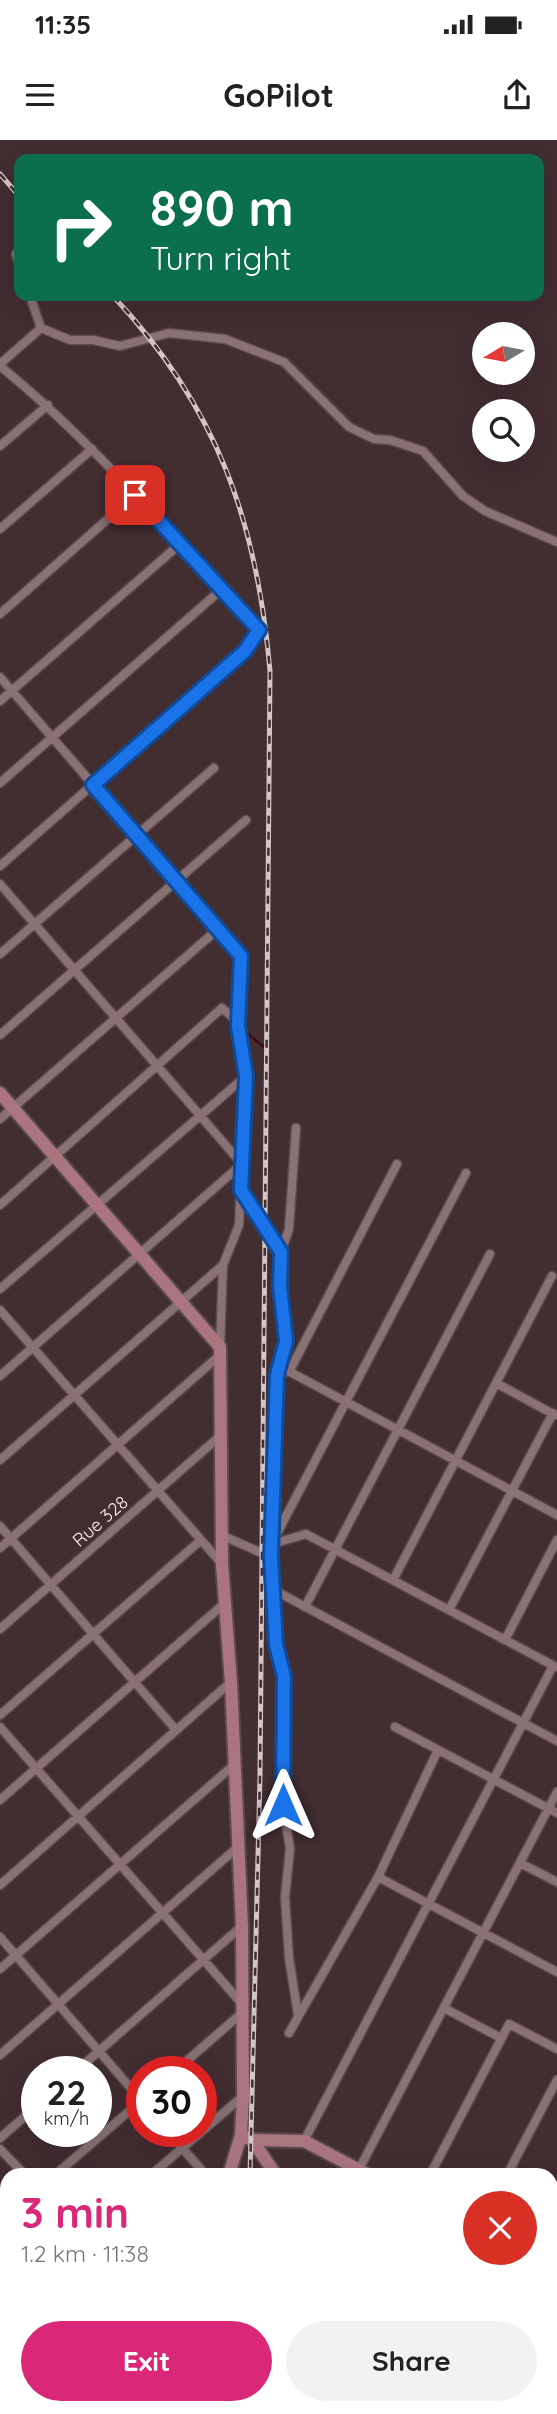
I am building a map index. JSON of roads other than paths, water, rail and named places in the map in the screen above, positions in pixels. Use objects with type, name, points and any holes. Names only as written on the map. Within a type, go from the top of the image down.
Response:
[{"type":"street","points":[[32,301],[41,328],[70,340],[93,340],[120,346],[169,333],[225,339],[284,362],[349,427],[374,439],[390,440],[423,452],[463,496],[485,511],[557,541]]},
{"type":"street","points":[[0,866],[245,651],[259,630],[92,449],[48,405],[0,365],[41,328]]},
{"type":"street","points":[[0,446],[48,405]]},
{"type":"street","points":[[0,529],[92,449]]},
{"type":"street","points":[[0,614],[135,495]]},
{"type":"street","points":[[0,701],[180,544]]},
{"type":"street","points":[[0,783],[222,589]]},
{"type":"street","points":[[0,677],[241,956],[238,1022],[246,1076],[241,1190],[239,1225],[223,1265],[220,1351],[221,1535],[239,1846],[243,2096],[247,2138],[232,2168]]},
{"type":"street","points":[[0,954],[214,768]]},
{"type":"street","points":[[0,1035],[246,820]]},
{"type":"street","points":[[0,884],[242,1164]]},
{"type":"street","points":[[0,1119],[218,929]]},
{"type":"street","points":[[0,1205],[222,1008],[238,1022]]},
{"type":"street","points":[[0,1289],[246,1076]]},
{"type":"street","points":[[0,1093],[181,1302],[220,1351]]},
{"type":"street","points":[[296,1128],[289,1229],[281,1252],[280,1286],[286,1341],[279,1366],[271,1557],[276,1645],[284,1676],[283,1805],[290,1849],[285,1897],[289,1958],[298,2015]]},
{"type":"street","points":[[0,1376],[242,1164]]},
{"type":"street","points":[[289,1372],[397,1164]]},
{"type":"street","points":[[272,1544],[466,1174]]},
{"type":"street","points":[[241,1190],[281,1252]]},
{"type":"street","points":[[305,1607],[490,1254]]},
{"type":"street","points":[[0,1460],[223,1265]]},
{"type":"street","points":[[393,1580],[552,1276]]},
{"type":"street","points":[[0,1310],[222,1564]]},
{"type":"street","points":[[0,1548],[220,1351]]},
{"type":"street","points":[[279,1366],[557,1514]]},
{"type":"street","points":[[449,1611],[555,1415],[496,1383]]},
{"type":"street","name":"Rue 328","points":[[0,1629],[220,1436]]},
{"type":"street","points":[[0,1526],[176,1730]]},
{"type":"street","points":[[272,1544],[306,1534],[555,1667],[304,2141]]},
{"type":"street","points":[[221,1535],[271,1557]]},
{"type":"street","points":[[0,1715],[201,1540]]},
{"type":"street","points":[[505,1640],[557,1540]]},
{"type":"street","points":[[272,1590],[557,1741]]},
{"type":"street","points":[[0,1800],[226,1602]]},
{"type":"street","points":[[0,1885],[231,1682]]},
{"type":"street","points":[[0,1727],[243,2008]]},
{"type":"street","points":[[395,1727],[553,1811]]},
{"type":"street","points":[[289,2033],[378,1877],[438,1750]]},
{"type":"street","points":[[0,1969],[235,1764]]},
{"type":"street","points":[[364,2168],[520,1863],[553,1811],[557,1792]]},
{"type":"street","points":[[0,2055],[239,1846]]},
{"type":"street","points":[[520,1863],[557,1882]]},
{"type":"street","points":[[378,1877],[557,1972]]},
{"type":"street","points":[[94,2056],[242,1926]]},
{"type":"street","points":[[0,1937],[126,2083]]},
{"type":"street","points":[[191,2056],[243,2008]]},
{"type":"street","points":[[444,2008],[501,2038]]},
{"type":"street","points":[[433,2168],[509,2024],[557,2049]]},
{"type":"street","points":[[511,2168],[557,2080]]},
{"type":"street","points":[[159,2168],[243,2096]]},
{"type":"street","points":[[63,2168],[126,2115]]},
{"type":"street","points":[[0,2138],[21,2120]]},
{"type":"street","points":[[247,2138],[304,2141],[351,2168]]},
{"type":"street","points":[[247,2138],[271,2168]]},
{"type":"street","points":[[182,2148],[200,2168]]},
{"type":"street","points":[[0,2149],[18,2168]]},
{"type":"waterway","points":[[242,1029],[264,1047]]},
{"type":"railway","points":[[0,174],[14,190]]},
{"type":"railway","points":[[117,301],[180,380],[226,469],[255,565],[270,671],[260,1776],[250,2168]]}]
